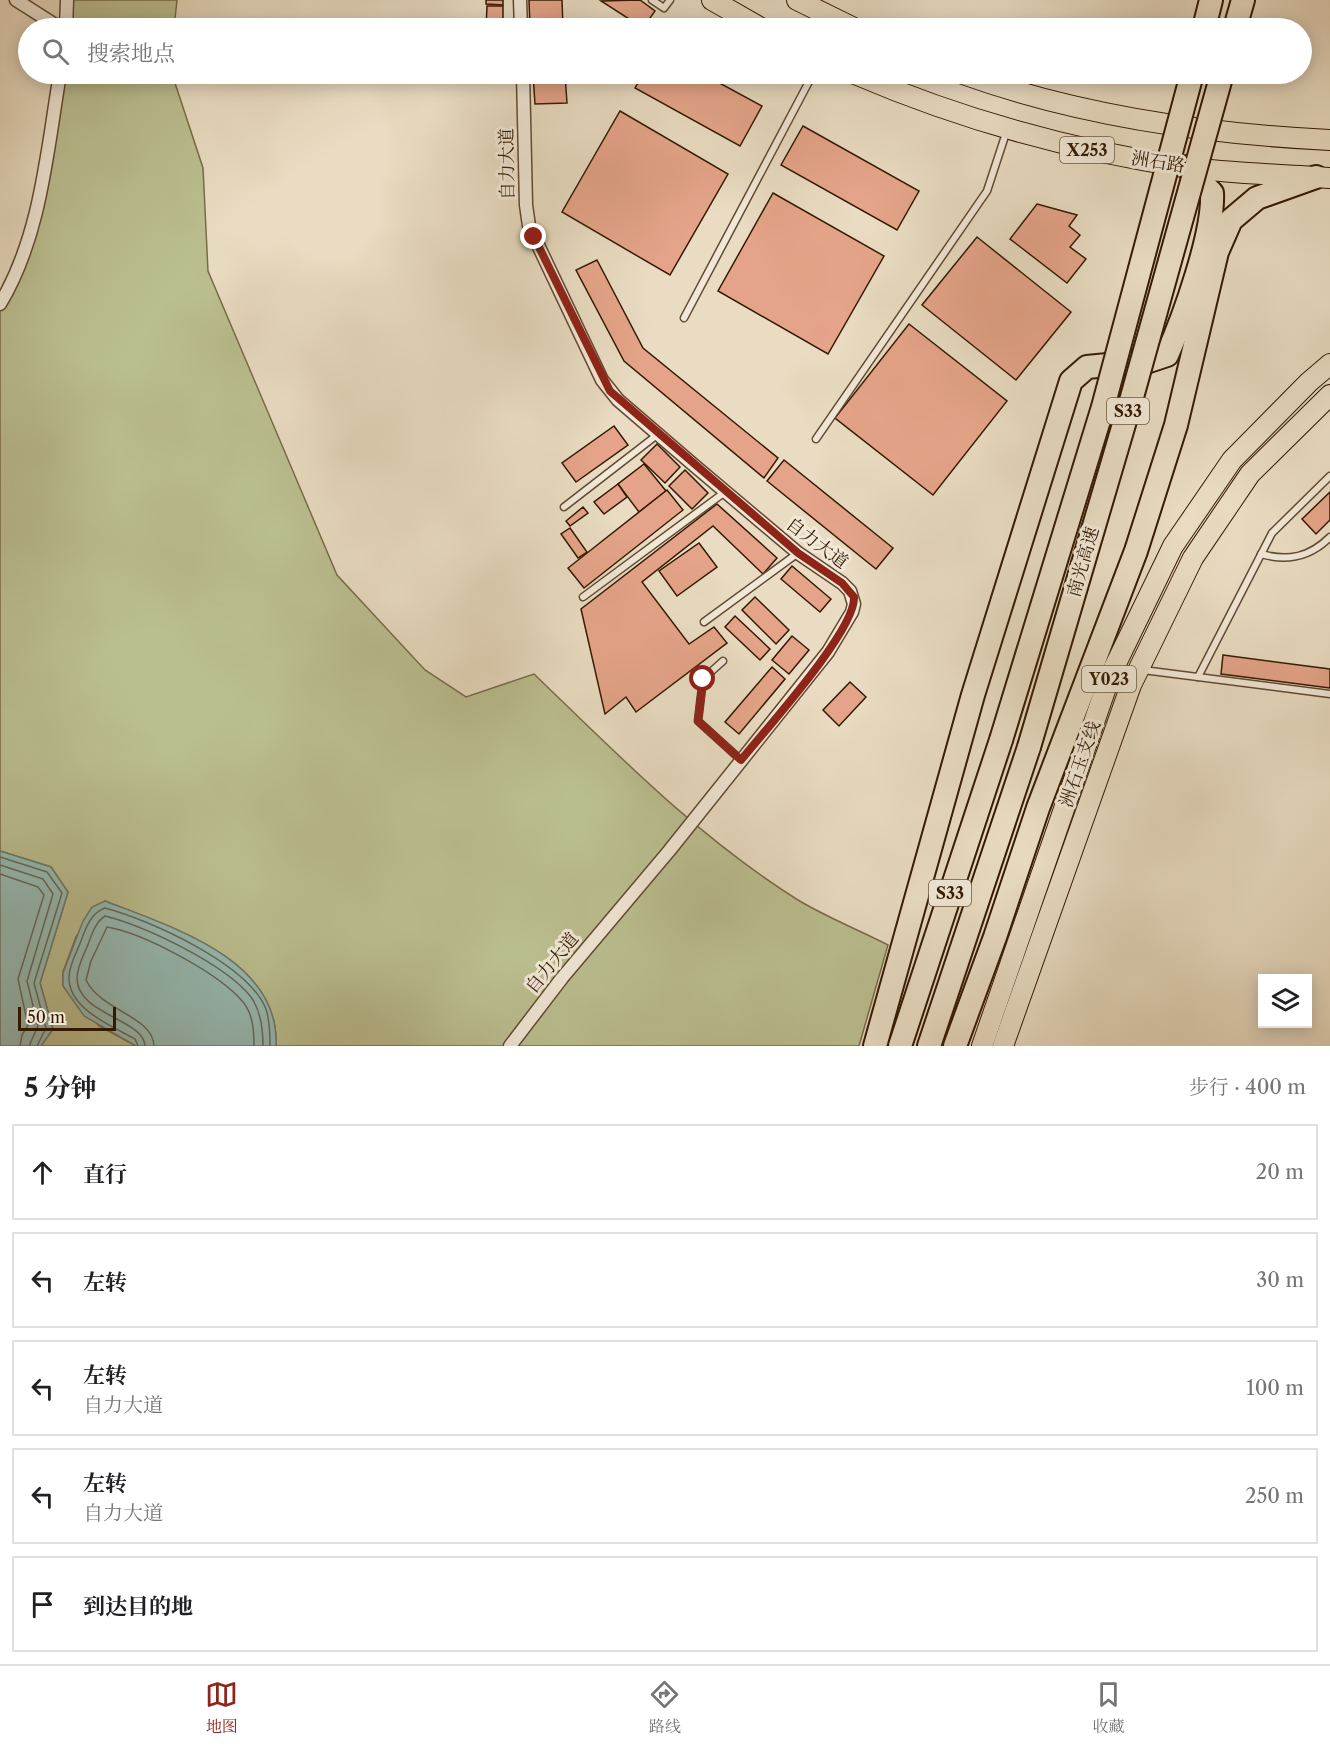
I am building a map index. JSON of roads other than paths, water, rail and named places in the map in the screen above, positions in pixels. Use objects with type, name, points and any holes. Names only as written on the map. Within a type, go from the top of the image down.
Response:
[{"type":"highway","points":[[1206,18],[1211,0]]},
{"type":"highway","points":[[1238,18],[1243,0]]},
{"type":"highway","name":"南光高速","points":[[900,1046],[1001,740],[1103,407],[1189,84]]},
{"type":"highway","name":"南光高速","points":[[929,1046],[1029,747],[1132,397],[1219,84]]},
{"type":"highway","points":[[875,1046],[973,695],[1071,381],[1087,367],[1149,362],[1167,355],[1179,330],[1213,214],[1212,193],[1187,167]]},
{"type":"highway","points":[[955,1046],[995,937],[1038,808],[1136,551],[1176,425],[1216,252],[1231,220],[1257,198],[1323,178]]},
{"type":"main road","points":[[712,0],[744,18]]},
{"type":"main road","points":[[797,0],[834,18]]},
{"type":"main road","name":"洲石路","points":[[883,84],[1008,129],[1112,155],[1187,167],[1323,178]]},
{"type":"main road","name":"X253","points":[[996,84],[1048,100],[1169,124],[1243,134],[1330,140]]},
{"type":"main road","name":"洲石玉支线","points":[[982,1046],[1110,676],[1173,546],[1232,460],[1309,382],[1330,364]]},
{"type":"main road","name":"洲石玉支线","points":[[1003,1046],[1139,669],[1193,558],[1250,474],[1330,395]]},
{"type":"street","points":[[16,0],[44,18]]},
{"type":"street","points":[[66,18],[67,0]]},
{"type":"street","points":[[520,0],[521,18]]},
{"type":"street","points":[[0,304],[12,284],[26,246],[42,183],[58,84]]},
{"type":"street","name":"自力大道","points":[[510,1046],[562,978],[828,652],[852,612],[854,604],[850,591],[798,553],[725,492],[618,400],[602,380],[529,226],[526,205],[523,84]]},
{"type":"lane","points":[[652,0],[664,8],[670,0]]},
{"type":"lane","points":[[684,318],[808,84]]},
{"type":"lane","points":[[816,439],[987,191],[1008,129]]},
{"type":"lane","points":[[564,507],[658,434]]},
{"type":"lane","points":[[1198,677],[1272,533],[1330,476]]},
{"type":"lane","points":[[584,597],[725,492]]},
{"type":"lane","points":[[1261,554],[1273,557],[1297,557],[1319,548],[1330,537]]},
{"type":"lane","points":[[704,622],[798,553]]},
{"type":"lane","points":[[723,661],[703,679],[698,721],[741,760]]},
{"type":"lane","points":[[1139,669],[1330,694]]},
{"type":"water","points":[[0,851],[51,867],[68,892],[40,983],[53,1029],[41,1046],[0,1046]]},
{"type":"water","points":[[105,901],[189,935],[217,951],[241,969],[260,990],[273,1016],[276,1046],[136,1046],[84,1016],[63,986],[63,973],[83,921],[92,907]]}]
